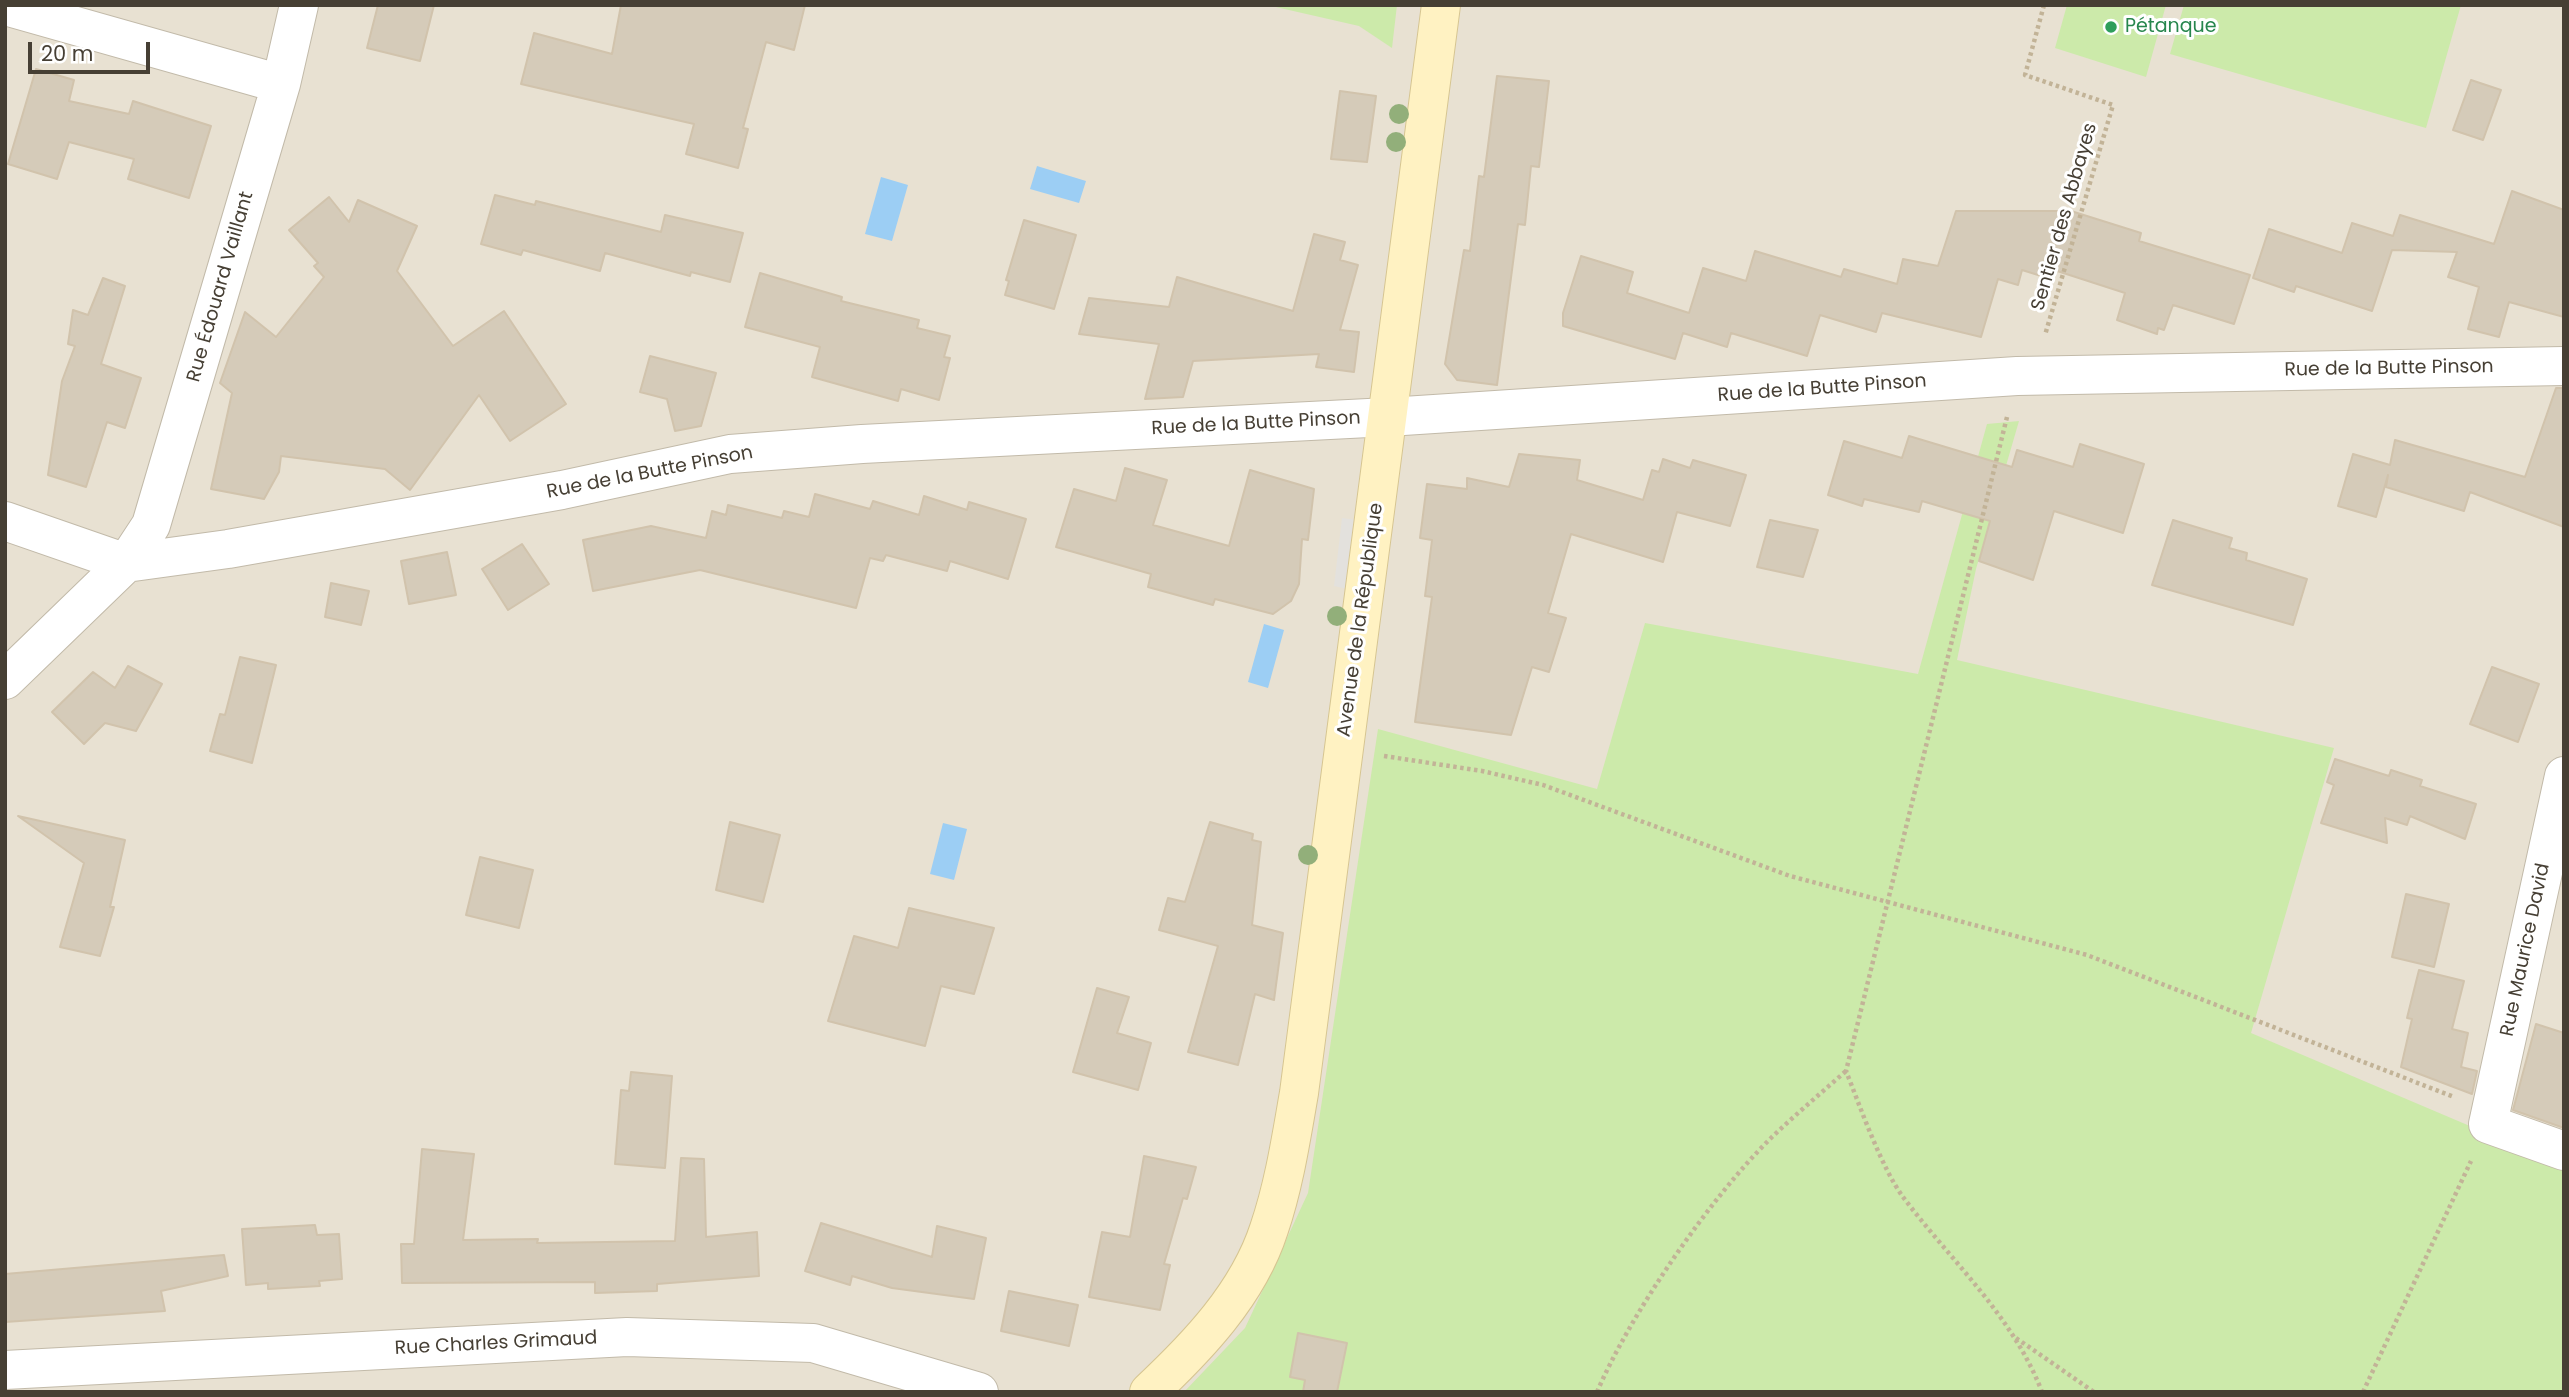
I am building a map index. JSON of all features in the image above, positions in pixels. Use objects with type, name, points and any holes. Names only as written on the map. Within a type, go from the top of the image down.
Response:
[{"type":"street","name":"Rue Édouard Vaillant","points":[[126,563],[151,525],[281,84],[299,5]]},
{"type":"street","name":"Avenue de la République","points":[[1149,1392],[1185,1359],[1222,1315],[1269,1232],[1286,1167],[1299,1093],[1441,5]]},
{"type":"street","points":[[5,6],[281,84]]},
{"type":"street","name":"Rue de la Butte Pinson","points":[[126,563],[228,550],[562,490],[730,454],[862,444],[1388,417],[2026,376],[2564,366]]},
{"type":"street","points":[[5,521],[126,563],[5,680]]},
{"type":"street","name":"Rue Maurice David","points":[[2489,1118],[2564,776]]},
{"type":"street","points":[[2489,1118],[2564,1151]]},
{"type":"street","name":"Rue Charles Grimaud","points":[[5,1370],[627,1337],[813,1343],[979,1392]]},
{"type":"path","name":"Sentier des Abbayes","points":[[2026,376],[2113,105],[2025,75],[2044,5]]},
{"type":"path","points":[[1597,1392],[1635,1318],[1706,1215],[1770,1139],[1846,1070],[2026,376]]},
{"type":"path","points":[[1344,751],[1482,771],[1543,785],[1790,876],[2087,955],[2489,1118],[2363,1392]]},
{"type":"path","points":[[1846,1070],[1864,1117],[1901,1195],[1995,1309],[2032,1366],[2042,1392]]},
{"type":"path","points":[[2012,1336],[2051,1366],[2094,1392]]},
{"type":"shaded area","points":[[5,5],[2564,5],[2564,1392],[5,1392]]},
{"type":"shaded area","points":[[1342,518],[1357,520],[1347,589],[1334,586]]},
{"type":"green space","points":[[1267,5],[1397,5],[1392,48],[1359,26]]},
{"type":"green space","name":"Pétanque","points":[[2067,5],[2166,5],[2146,77],[2055,48]]},
{"type":"green space","points":[[2184,5],[2461,5],[2426,128],[2170,54]]},
{"type":"green space","points":[[2019,421],[1976,569],[1957,660],[2334,748],[2251,1033],[2564,1166],[2564,1392],[1184,1392],[1245,1328],[1308,1193],[1378,729],[1597,789],[1645,623],[1918,674],[1987,424]]},
{"type":"water","points":[[1037,166],[1086,181],[1079,203],[1030,189]]},
{"type":"water","points":[[881,177],[908,185],[892,241],[865,234]]},
{"type":"water","points":[[1264,624],[1284,630],[1268,688],[1248,682]]},
{"type":"water","points":[[943,823],[967,829],[954,880],[930,874]]},
{"type":"building","points":[[378,5],[434,5],[420,61],[367,48]]},
{"type":"building","points":[[621,5],[805,5],[794,50],[766,42],[743,128],[748,129],[738,168],[686,154],[694,124],[521,84],[534,33],[612,54]]},
{"type":"building","points":[[36,69],[74,80],[69,101],[129,114],[133,101],[211,126],[189,198],[128,179],[134,159],[69,142],[57,179],[8,164]]},
{"type":"building","points":[[1497,76],[1549,81],[1539,167],[1531,166],[1525,225],[1518,224],[1497,385],[1457,380],[1445,364],[1464,250],[1470,251],[1479,176],[1484,177]]},
{"type":"building","points":[[2471,80],[2501,90],[2483,140],[2453,130]]},
{"type":"building","points":[[1340,91],[1376,96],[1367,162],[1331,159]]},
{"type":"building","points":[[2512,191],[2564,210],[2564,317],[2509,302],[2499,337],[2468,329],[2479,287],[2448,277],[2457,252],[2392,250],[2372,311],[2296,286],[2294,292],[2253,278],[2269,229],[2342,253],[2352,223],[2393,236],[2400,215],[2494,244]]},
{"type":"building","points":[[495,195],[535,205],[536,201],[661,232],[665,215],[743,233],[730,282],[691,272],[690,276],[605,253],[600,271],[523,250],[521,255],[481,244]]},
{"type":"building","points":[[329,197],[349,222],[358,200],[417,226],[397,271],[453,346],[504,311],[566,404],[510,441],[479,395],[410,490],[385,469],[281,456],[279,472],[264,499],[211,489],[232,393],[220,383],[245,312],[276,337],[324,277],[314,266],[318,263],[289,230]]},
{"type":"building","points":[[1956,211],[2071,211],[2141,233],[2139,241],[2250,275],[2234,324],[2173,305],[2164,330],[2158,328],[2157,334],[2117,320],[2125,293],[2054,270],[2051,279],[2022,270],[2018,285],[1998,279],[1981,337],[1882,313],[1876,332],[1820,315],[1807,356],[1731,333],[1727,347],[1683,333],[1675,359],[1563,326],[1563,313],[1581,256],[1633,272],[1627,293],[1689,313],[1703,268],[1746,281],[1755,251],[1841,277],[1844,269],[1897,284],[1903,259],[1938,266]]},
{"type":"building","points":[[1024,220],[1076,235],[1054,309],[1005,295],[1009,281],[1006,280]]},
{"type":"building","points":[[1314,234],[1345,242],[1340,260],[1358,265],[1340,330],[1359,332],[1354,372],[1316,367],[1319,354],[1193,361],[1183,397],[1145,399],[1159,344],[1079,334],[1089,298],[1169,307],[1177,277],[1293,311]]},
{"type":"building","points":[[760,273],[842,297],[841,301],[919,320],[917,328],[950,336],[944,357],[950,358],[939,400],[901,389],[898,401],[812,377],[820,347],[745,327]]},
{"type":"building","points":[[103,278],[125,286],[101,364],[141,378],[125,428],[107,422],[86,487],[48,475],[62,381],[75,346],[68,344],[73,310],[88,315]]},
{"type":"building","points":[[650,356],[716,373],[701,426],[675,431],[667,399],[640,392]]},
{"type":"building","points":[[2556,388],[2564,388],[2564,527],[2470,492],[2464,511],[2386,487],[2388,475],[2376,517],[2338,506],[2353,454],[2390,465],[2395,440],[2525,477]]},
{"type":"building","points":[[1909,436],[2012,467],[2017,450],[2073,467],[2080,444],[2144,464],[2123,533],[2054,511],[2033,580],[1979,561],[1990,521],[1922,501],[1919,512],[1864,499],[1862,506],[1828,495],[1844,441],[1902,458]]},
{"type":"building","points":[[1519,454],[1580,460],[1577,480],[1643,500],[1652,470],[1659,472],[1663,459],[1690,468],[1693,460],[1746,475],[1730,526],[1677,512],[1663,562],[1571,534],[1548,613],[1566,618],[1549,672],[1532,667],[1511,735],[1415,722],[1432,597],[1425,596],[1432,540],[1420,538],[1427,484],[1467,489],[1467,478],[1509,487]]},
{"type":"building","points":[[1125,468],[1167,480],[1153,525],[1229,546],[1250,470],[1314,489],[1308,540],[1302,539],[1299,584],[1291,601],[1273,614],[1215,599],[1213,605],[1148,587],[1151,574],[1056,547],[1074,489],[1116,501]]},
{"type":"building","points":[[815,494],[870,509],[873,501],[919,515],[924,496],[967,510],[969,502],[1026,519],[1008,579],[950,561],[947,571],[886,555],[883,561],[870,558],[856,608],[700,570],[593,591],[583,540],[651,526],[706,538],[712,511],[726,515],[728,505],[782,518],[784,511],[809,517]]},
{"type":"building","points":[[1770,520],[1818,530],[1803,577],[1757,567]]},
{"type":"building","points":[[2173,520],[2232,538],[2229,548],[2247,553],[2246,560],[2307,579],[2293,625],[2152,585]]},
{"type":"building","points":[[522,544],[549,584],[508,610],[482,569]]},
{"type":"building","points":[[447,552],[456,595],[409,604],[401,561]]},
{"type":"building","points":[[331,583],[369,591],[361,625],[325,617]]},
{"type":"building","points":[[240,657],[276,665],[252,763],[210,751],[220,714],[225,715]]},
{"type":"building","points":[[128,666],[162,684],[136,731],[105,723],[84,744],[52,712],[93,672],[115,688]]},
{"type":"building","points":[[2492,667],[2539,684],[2518,742],[2470,724]]},
{"type":"building","points":[[2335,759],[2389,776],[2391,770],[2422,780],[2420,786],[2476,804],[2465,839],[2410,816],[2407,825],[2385,818],[2387,843],[2321,823],[2334,785],[2327,782]]},
{"type":"building","points":[[18,816],[125,840],[110,907],[114,907],[100,956],[60,947],[84,863]]},
{"type":"building","points":[[730,822],[780,835],[763,902],[716,890]]},
{"type":"building","points":[[1210,822],[1253,834],[1252,840],[1261,842],[1252,925],[1283,933],[1274,1000],[1255,994],[1238,1065],[1188,1052],[1218,946],[1159,930],[1168,898],[1185,902]]},
{"type":"building","points":[[480,857],[533,870],[519,928],[466,915]]},
{"type":"building","points":[[2406,894],[2449,904],[2434,967],[2392,957]]},
{"type":"building","points":[[909,908],[994,928],[974,994],[941,986],[925,1046],[828,1021],[854,936],[898,948]]},
{"type":"building","points":[[2419,970],[2464,981],[2452,1029],[2468,1033],[2461,1067],[2477,1071],[2472,1094],[2401,1067],[2412,1019],[2407,1018]]},
{"type":"building","points":[[1097,988],[1129,997],[1117,1033],[1151,1043],[1138,1090],[1073,1072]]},
{"type":"building","points":[[2536,1024],[2564,1033],[2564,1128],[2513,1110]]},
{"type":"building","points":[[631,1072],[672,1076],[665,1168],[615,1164],[621,1090],[629,1091]]},
{"type":"building","points":[[422,1149],[474,1154],[463,1240],[538,1239],[537,1243],[675,1241],[681,1158],[704,1159],[706,1237],[757,1232],[759,1276],[657,1284],[657,1291],[595,1293],[595,1282],[402,1283],[401,1244],[414,1244]]},
{"type":"building","points":[[1144,1156],[1196,1167],[1187,1199],[1183,1198],[1164,1264],[1170,1265],[1160,1310],[1089,1297],[1102,1232],[1130,1237]]},
{"type":"building","points":[[821,1223],[932,1257],[937,1226],[986,1238],[974,1299],[892,1288],[852,1276],[850,1285],[805,1271]]},
{"type":"building","points":[[315,1225],[317,1235],[339,1234],[342,1279],[319,1281],[320,1286],[268,1289],[268,1283],[246,1285],[242,1229]]},
{"type":"building","points":[[224,1255],[228,1276],[161,1291],[165,1311],[5,1322],[5,1274]]},
{"type":"building","points":[[1009,1291],[1078,1305],[1069,1346],[1001,1331]]},
{"type":"building","points":[[1298,1333],[1347,1343],[1337,1392],[1303,1392],[1305,1380],[1290,1377]]},
{"type":"place","name":"Pétanque","points":[[2111,27]]}]
